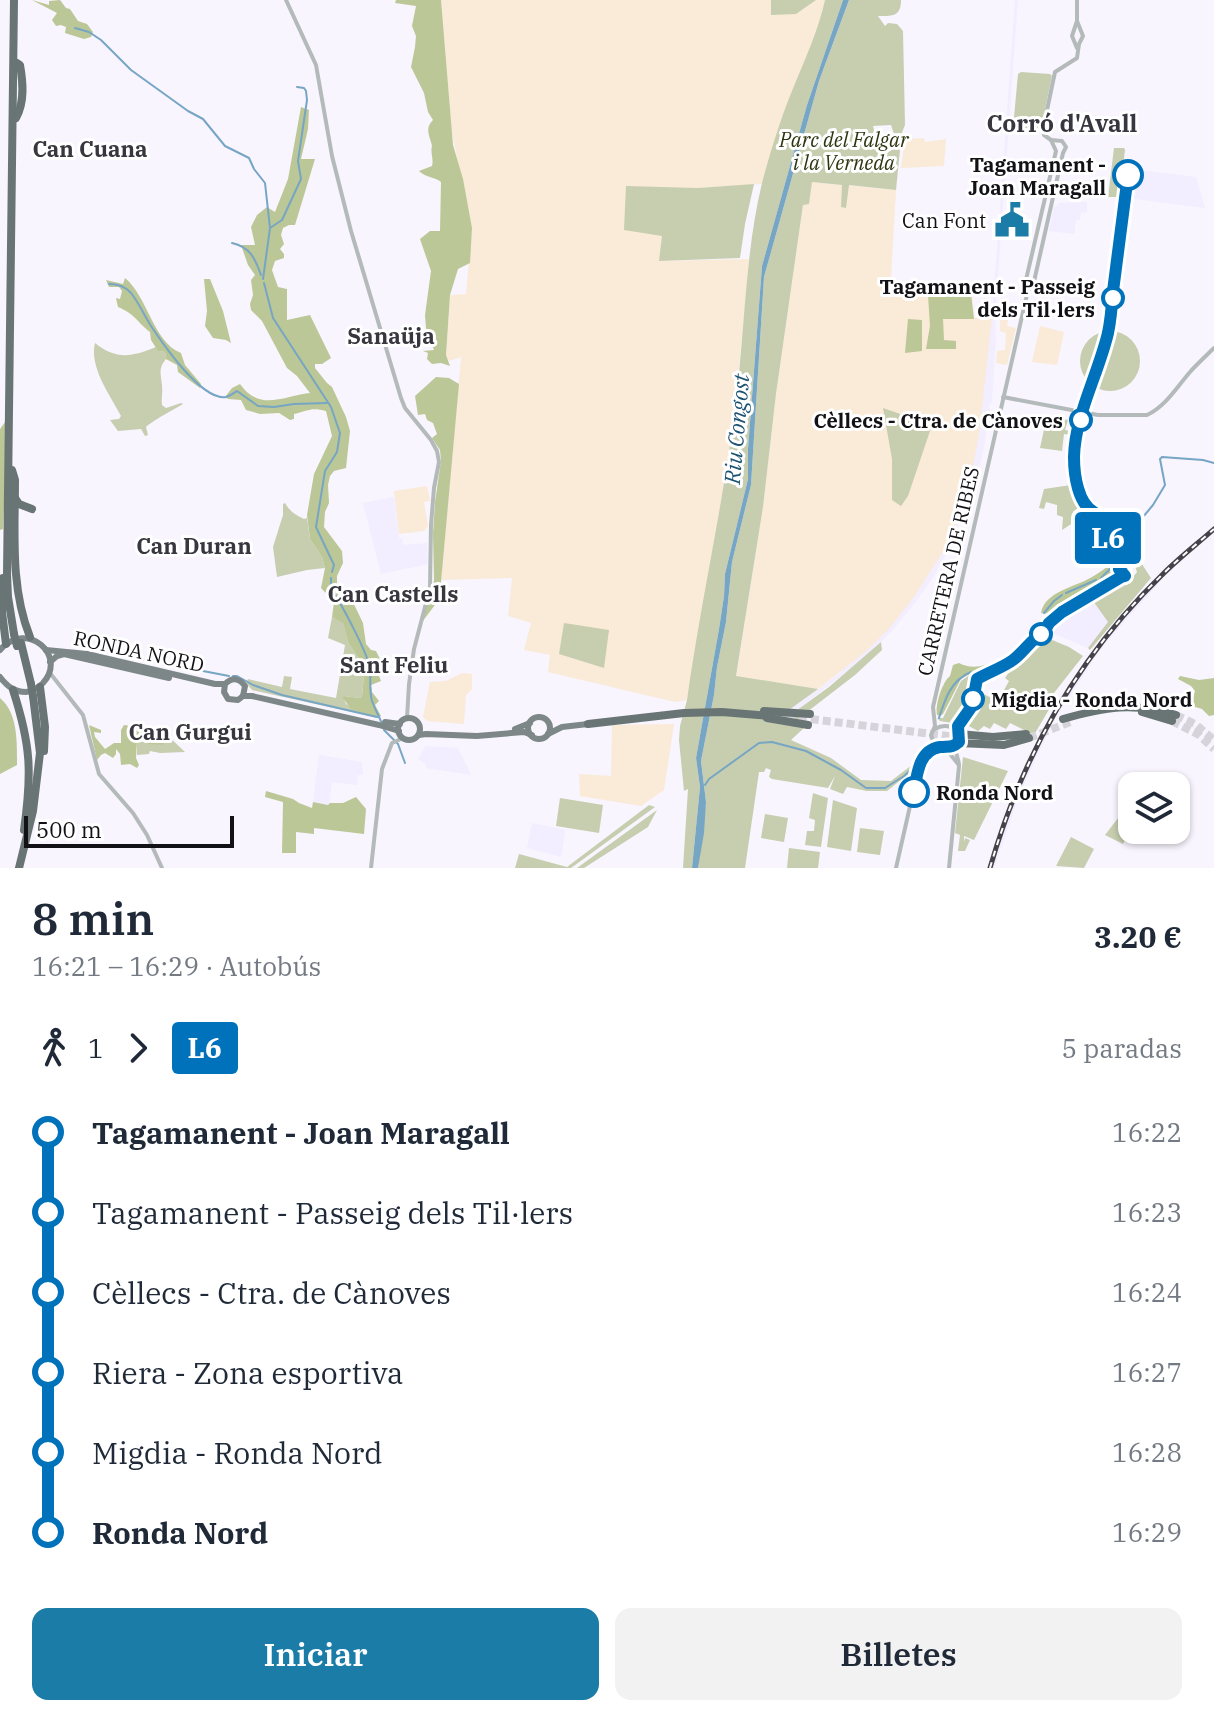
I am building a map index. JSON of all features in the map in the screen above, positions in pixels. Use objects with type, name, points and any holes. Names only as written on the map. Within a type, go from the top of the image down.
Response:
[{"type":"highway","points":[[16,0],[17,63],[22,77],[22,96],[16,118],[12,585],[18,639]]},
{"type":"highway","points":[[16,0],[8,597],[45,727],[36,807],[26,833]]},
{"type":"highway","points":[[12,470],[15,480],[16,577],[21,610],[30,637]]},
{"type":"highway","points":[[3,647],[2,595],[8,486]]},
{"type":"highway","points":[[14,517],[32,509],[19,504],[15,498]]},
{"type":"highway","points":[[16,868],[36,789],[40,753],[32,686]]},
{"type":"highway","points":[[13,690],[24,722],[30,754],[26,833]]},
{"type":"highway","points":[[1066,721],[1123,711],[1174,718]]},
{"type":"highway","points":[[588,722],[673,712],[810,714]]},
{"type":"highway","points":[[739,712],[770,715]]},
{"type":"highway","points":[[739,712],[808,725]]},
{"type":"highway","points":[[960,740],[997,741],[1027,736]]},
{"type":"main road","points":[[0,677],[13,690],[30,692],[32,686],[48,675],[50,662],[46,650],[30,637],[17,638],[3,647]]},
{"type":"main road","name":"RONDA NORD","points":[[46,650],[77,652],[224,688]]},
{"type":"main road","name":"RONDA NORD","points":[[50,662],[64,654],[224,688]]},
{"type":"main road","points":[[236,679],[242,682],[244,693],[238,700],[231,700],[226,697],[224,688],[236,679]]},
{"type":"main road","points":[[244,693],[380,723],[398,736],[413,739],[420,731],[481,732],[518,728],[538,717],[556,724],[588,722]]},
{"type":"main road","points":[[398,736],[407,718],[416,720],[420,731],[426,734],[477,736],[524,732],[541,739],[562,727],[588,722]]},
{"type":"main road","points":[[548,721],[548,734]]},
{"type":"main road","points":[[530,723],[532,735]]},
{"type":"street","points":[[286,0],[316,65],[335,170],[401,398],[405,408],[431,440],[438,456],[429,549],[430,588],[413,651],[407,718]]},
{"type":"street","points":[[1077,0],[1077,21],[1072,33],[1078,49]]},
{"type":"street","points":[[1074,38],[1081,39],[1083,36],[1077,21]]},
{"type":"street","points":[[1074,30],[1081,30]]},
{"type":"street","name":"CARRETERA DE RIBES","points":[[1028,290],[1026,280],[1055,145],[1044,135],[1043,129],[1055,72],[1077,59],[1081,39]]},
{"type":"street","points":[[1064,142],[1063,153],[1055,145],[1064,142]]},
{"type":"street","name":"CARRETERA DE RIBES","points":[[933,741],[933,707],[1028,290],[1033,286],[1063,153]]},
{"type":"street","points":[[1003,397],[1098,415],[1147,415],[1162,405],[1214,348]]},
{"type":"street","points":[[48,675],[83,715],[99,774],[133,813],[162,868]]},
{"type":"street","points":[[935,719],[944,726],[952,727],[960,740]]},
{"type":"street","points":[[932,731],[944,726]]},
{"type":"street","points":[[371,868],[382,769],[398,736]]},
{"type":"street","points":[[930,751],[960,740]]},
{"type":"street","points":[[949,868],[959,766],[955,752],[960,740]]},
{"type":"street","points":[[896,868],[920,762],[930,751],[933,741],[953,755],[959,766]]},
{"type":"shaded area","points":[[441,0],[825,0],[819,26],[762,184],[698,188],[626,187],[662,236],[660,261],[749,259],[727,466],[687,700],[675,702],[548,672],[550,655],[524,650],[531,623],[508,616],[512,578],[441,580],[461,357],[449,361],[446,356],[450,295],[466,294],[472,228],[452,134]]},
{"type":"shaded area","points":[[1015,0],[1018,0],[995,317],[992,401],[973,490],[951,544],[917,600],[866,656],[793,713],[789,711],[840,673],[914,597],[944,550],[961,514],[992,317]]},
{"type":"shaded area","points":[[924,138],[925,142],[946,139],[944,166],[901,168],[905,139]]},
{"type":"shaded area","points":[[1131,169],[1196,177],[1205,208],[1127,198]]},
{"type":"shaded area","points":[[812,182],[843,185],[841,207],[845,208],[848,185],[896,190],[890,297],[972,294],[974,318],[992,317],[979,434],[961,514],[944,550],[888,630],[818,689],[736,677],[763,507],[803,205]]},
{"type":"shaded area","points":[[1087,202],[1087,213],[1081,212],[1075,234],[1049,231],[1054,206]]},
{"type":"shaded area","points":[[1000,320],[1008,320],[1007,326],[1016,328],[1007,365],[996,363],[997,351],[1005,350],[1006,333],[1000,331]]},
{"type":"shaded area","points":[[1040,326],[1064,332],[1057,365],[1032,362]]},
{"type":"shaded area","points":[[427,486],[430,501],[424,502],[428,526],[424,531],[399,534],[394,491]]},
{"type":"shaded area","points":[[394,497],[399,538],[402,538],[403,545],[427,543],[428,564],[381,574],[363,503]]},
{"type":"shaded area","points":[[1154,580],[1158,584],[1105,643],[1055,718],[1020,793],[994,868],[989,868],[1022,773],[1061,697],[1092,650]]},
{"type":"shaded area","points":[[1091,598],[1108,622],[1088,648],[1048,631],[1048,627],[1062,614]]},
{"type":"shaded area","points":[[462,673],[472,674],[472,689],[466,695],[464,724],[427,721],[423,717],[430,682],[446,681]]},
{"type":"shaded area","points":[[674,724],[664,790],[641,806],[580,796],[579,774],[611,776],[612,725]]},
{"type":"shaded area","points":[[426,746],[458,748],[471,775],[426,768],[426,764],[418,759]]},
{"type":"shaded area","points":[[319,755],[362,762],[363,775],[358,775],[357,785],[332,782],[329,805],[313,802]]},
{"type":"shaded area","points":[[532,823],[565,830],[561,857],[527,848]]},
{"type":"green space","points":[[32,0],[49,5],[49,1],[60,0],[78,21],[87,24],[93,32],[91,37],[84,39],[65,33],[66,27],[56,26],[52,20],[57,13]]},
{"type":"green space","points":[[396,0],[441,0],[453,145],[472,228],[470,263],[458,269],[450,295],[446,355],[450,366],[432,364],[427,359],[428,353],[423,351],[434,350],[425,315],[431,271],[420,239],[430,231],[440,231],[441,182],[419,171],[432,166],[428,130],[433,120],[411,67],[416,36],[412,26],[416,6],[395,3]]},
{"type":"green space","points":[[771,0],[816,0],[796,14],[771,15]]},
{"type":"green space","points":[[825,0],[843,0],[807,105],[762,266],[748,479],[725,574],[719,629],[696,758],[700,787],[692,868],[683,868],[688,789],[684,791],[680,726],[731,438],[756,210],[776,137]]},
{"type":"green space","name":"Parc del Falgar i la Verneda","points":[[849,0],[901,0],[897,13],[878,16],[885,26],[888,23],[897,24],[903,31],[905,125],[901,135],[895,137],[891,125],[873,126],[880,152],[891,151],[895,142],[901,140],[896,190],[849,185],[846,208],[841,207],[842,185],[812,182],[809,204],[803,205],[763,507],[736,676],[818,689],[789,710],[793,713],[881,642],[882,650],[807,712],[805,727],[791,740],[831,758],[861,780],[891,781],[912,765],[916,768],[887,791],[847,787],[843,794],[830,789],[835,776],[828,788],[772,779],[769,777],[771,770],[766,768],[764,772],[759,772],[745,868],[698,868],[706,802],[701,761],[726,622],[732,562],[751,485],[764,277],[819,81]]},
{"type":"green space","points":[[1018,74],[1052,76],[1041,128],[1038,129],[1013,128]]},
{"type":"green space","points":[[301,107],[309,110],[301,159],[315,159],[295,225],[283,228],[281,235],[284,244],[280,249],[284,258],[275,261],[272,270],[278,287],[287,289],[287,320],[310,315],[331,358],[322,364],[315,364],[315,368],[332,387],[350,431],[346,468],[334,471],[330,476],[324,527],[342,551],[343,563],[337,576],[337,587],[350,596],[363,623],[366,644],[376,651],[380,659],[381,681],[371,685],[379,701],[375,705],[381,716],[378,718],[351,709],[342,697],[362,696],[362,668],[348,642],[343,623],[332,617],[334,602],[321,588],[325,568],[322,557],[310,539],[307,515],[314,474],[332,436],[326,411],[317,409],[294,414],[294,419],[290,420],[279,413],[260,414],[246,410],[241,400],[225,397],[240,384],[248,393],[264,400],[310,393],[287,368],[262,321],[251,310],[251,280],[255,275],[241,245],[255,245],[251,227],[257,215],[267,207],[275,212],[288,179]]},
{"type":"green space","points":[[1114,148],[1125,150],[1119,197],[1108,197]]},
{"type":"green space","points":[[754,184],[740,258],[659,261],[662,236],[624,230],[626,186],[698,188]]},
{"type":"green space","points":[[125,278],[140,296],[164,339],[181,353],[185,365],[201,384],[200,388],[178,372],[177,365],[166,359],[165,352],[158,351],[150,332],[118,307],[116,298],[120,299],[122,291],[119,287],[109,287],[106,280],[123,284]]},
{"type":"green space","points":[[204,279],[210,279],[231,343],[213,338],[205,326]]},
{"type":"green space","points":[[971,294],[974,319],[943,319],[944,340],[956,341],[956,349],[926,349],[930,326],[928,295]]},
{"type":"green space","points":[[908,319],[922,320],[922,351],[905,353]]},
{"type":"green space","points":[[1110,331],[1131,340],[1140,361],[1131,382],[1110,391],[1089,382],[1080,361],[1089,340]]},
{"type":"green space","points":[[95,343],[110,352],[124,355],[156,347],[165,352],[166,359],[161,371],[162,405],[166,408],[183,404],[146,427],[148,435],[145,436],[141,429],[118,431],[110,420],[121,416],[98,371]]},
{"type":"green space","points":[[436,377],[449,378],[459,384],[440,593],[438,601],[422,622],[434,581],[433,533],[441,461],[440,450],[432,438],[437,434],[433,423],[427,420],[425,414],[418,415],[415,396]]},
{"type":"green space","points":[[883,408],[932,425],[908,496],[901,506],[892,500],[892,459]]},
{"type":"green space","points":[[1047,416],[1068,420],[1065,430],[1071,431],[1070,435],[1064,434],[1062,451],[1040,448]]},
{"type":"green space","points":[[8,418],[3,529],[0,530],[0,429]]},
{"type":"green space","points":[[1071,485],[1083,511],[1082,517],[1062,530],[1063,517],[1057,515],[1057,505],[1046,502],[1044,509],[1039,508],[1044,489]]},
{"type":"green space","points":[[285,503],[296,515],[307,518],[310,539],[325,568],[277,577],[273,547]]},
{"type":"green space","points":[[1106,509],[1151,578],[1090,650],[1088,648],[1108,622],[1091,598],[1119,579],[1133,577],[1137,572],[1134,563],[1123,556],[1097,518]]},
{"type":"green space","points":[[1113,562],[1118,566],[1110,577],[1066,600],[1048,614],[1041,613],[1048,600],[1055,595],[1092,577]]},
{"type":"green space","points":[[332,617],[343,622],[348,642],[363,672],[362,696],[343,697],[346,704],[370,716],[252,690],[246,683],[248,679],[282,687],[284,676],[292,677],[290,689],[336,698],[345,645],[328,638]]},
{"type":"green space","points":[[564,623],[609,630],[604,668],[559,654]]},
{"type":"green space","points":[[1028,637],[1031,640],[1007,662],[961,679],[943,714],[937,715],[940,694],[953,665],[959,663],[977,667],[987,664]]},
{"type":"green space","points":[[1045,637],[1083,656],[1050,698],[1054,701],[1034,735],[1010,723],[1006,729],[994,723],[990,729],[984,726],[978,731],[965,724],[975,705],[977,691],[998,701],[1009,681],[1005,678],[1013,667],[1028,648]]},
{"type":"green space","points":[[971,674],[965,707],[952,723],[940,721],[937,718],[943,718],[961,681]]},
{"type":"green space","points":[[1180,676],[1199,680],[1214,678],[1214,715],[1209,716],[1202,709],[1192,706],[1195,691],[1178,679]]},
{"type":"green space","points":[[0,698],[13,720],[17,765],[0,774]]},
{"type":"green space","points":[[89,725],[101,730],[101,733],[94,732],[95,737],[105,749],[114,743],[121,743],[124,725],[166,731],[168,734],[164,745],[137,741],[137,768],[130,764],[121,765],[116,749],[113,758],[105,753],[97,760]]},
{"type":"green space","points":[[167,735],[185,752],[150,751],[149,754],[137,755],[137,741],[164,745]]},
{"type":"green space","points":[[963,757],[1008,771],[974,840],[964,836],[964,842],[965,838],[970,840],[965,851],[958,851],[960,835],[955,833]]},
{"type":"green space","points":[[266,791],[312,808],[313,802],[328,805],[356,797],[366,809],[364,834],[314,828],[314,834],[296,832],[296,853],[282,853],[283,802],[265,797]]},
{"type":"green space","points":[[813,793],[828,798],[821,847],[805,845],[807,831],[814,831],[815,820],[809,818]]},
{"type":"green space","points":[[560,798],[603,805],[599,833],[556,826]]},
{"type":"green space","points":[[833,800],[857,808],[851,851],[827,847]]},
{"type":"green space","points":[[649,805],[655,807],[571,868],[515,868],[519,854],[567,867]]},
{"type":"green space","points":[[657,810],[648,827],[584,868],[577,868]]},
{"type":"green space","points":[[765,814],[788,818],[784,842],[761,838]]},
{"type":"green space","points":[[1118,818],[1118,842],[1105,835]]},
{"type":"green space","points":[[860,828],[884,831],[880,855],[857,852]]},
{"type":"green space","points":[[1071,837],[1094,849],[1084,868],[1056,866]]},
{"type":"green space","points":[[789,848],[820,852],[818,868],[787,868]]},
{"type":"water","points":[[843,0],[849,0],[819,81],[764,277],[751,485],[732,562],[726,622],[701,761],[706,802],[704,833],[698,868],[692,868],[700,787],[696,758],[719,629],[725,574],[748,479],[762,266],[807,105]]},
{"type":"waterway","points":[[75,28],[101,40],[131,70],[203,119],[225,146],[249,158],[265,183],[270,228]]},
{"type":"waterway","points":[[263,279],[270,228],[282,220],[301,179],[298,161],[307,100],[304,88],[297,87]]},
{"type":"waterway","points":[[232,243],[251,254],[261,275]]},
{"type":"waterway","points":[[264,283],[273,318],[331,407],[340,433],[337,452],[325,471],[316,527],[334,565],[332,572]]},
{"type":"waterway","points":[[109,284],[121,286],[131,293],[174,357],[195,381],[216,396],[226,397],[237,391],[258,406],[327,403]]},
{"type":"waterway","points":[[1123,554],[1138,523],[1165,485],[1160,459],[1214,463]]},
{"type":"waterway","points":[[1101,578],[1115,564]]},
{"type":"waterway","points":[[331,578],[331,590],[354,628],[368,662],[371,697],[382,724]]},
{"type":"waterway","points":[[1066,593],[1096,580]]},
{"type":"waterway","points":[[1044,613],[1062,595]]},
{"type":"waterway","points":[[976,671],[1010,656],[1030,639]]},
{"type":"waterway","points":[[120,655],[229,676]]},
{"type":"waterway","points":[[939,718],[954,685],[971,672]]},
{"type":"waterway","points":[[233,676],[282,695],[377,717]]},
{"type":"waterway","points":[[384,730],[398,744],[405,763]]},
{"type":"waterway","points":[[705,785],[759,743],[772,742],[806,751],[866,788],[885,788],[914,767]]},
{"type":"tunnel","points":[[1176,715],[1195,724],[1214,740]]},
{"type":"tunnel","points":[[787,716],[964,738]]},
{"type":"tunnel","points":[[1172,721],[1199,735],[1214,749]]},
{"type":"tunnel","points":[[1029,738],[1070,722]]},
{"type":"railway","points":[[990,868],[1019,786],[1057,709],[1080,673],[1133,605],[1214,529]]},
{"type":"bus line","name":"L6","points":[[914,792],[921,759],[930,751],[959,742],[958,726],[972,706],[977,679],[1016,658],[1062,612],[1125,576],[1119,569],[1122,563],[1127,562],[1083,499],[1075,476],[1074,460],[1078,429],[1108,331],[1128,175]]},
{"type":"place","name":"Tagamanent - Joan Maragall","points":[[1128,175]]},
{"type":"place","name":"Can Font","points":[[1012,220]]},
{"type":"place","name":"Tagamanent - Passeig dels Til·lers","points":[[1113,298]]},
{"type":"place","name":"Cèllecs - Ctra. de Cànoves","points":[[1081,420]]},
{"type":"place","name":"Migdia - Ronda Nord","points":[[973,699]]},
{"type":"place","name":"Ronda Nord","points":[[914,792]]},
{"type":"district","name":"Corró d'Avall","points":[[1062,123]]},
{"type":"district","name":"Can Cuana","points":[[90,148]]},
{"type":"district","name":"Sanaüja","points":[[391,335]]},
{"type":"district","name":"Can Duran","points":[[194,545]]},
{"type":"district","name":"Can Castells","points":[[393,593]]},
{"type":"district","name":"Sant Feliu","points":[[394,664]]},
{"type":"district","name":"Can Gurgui","points":[[190,731]]},
{"type":"water label","name":"Riu Congost","points":[[736,429]]}]
